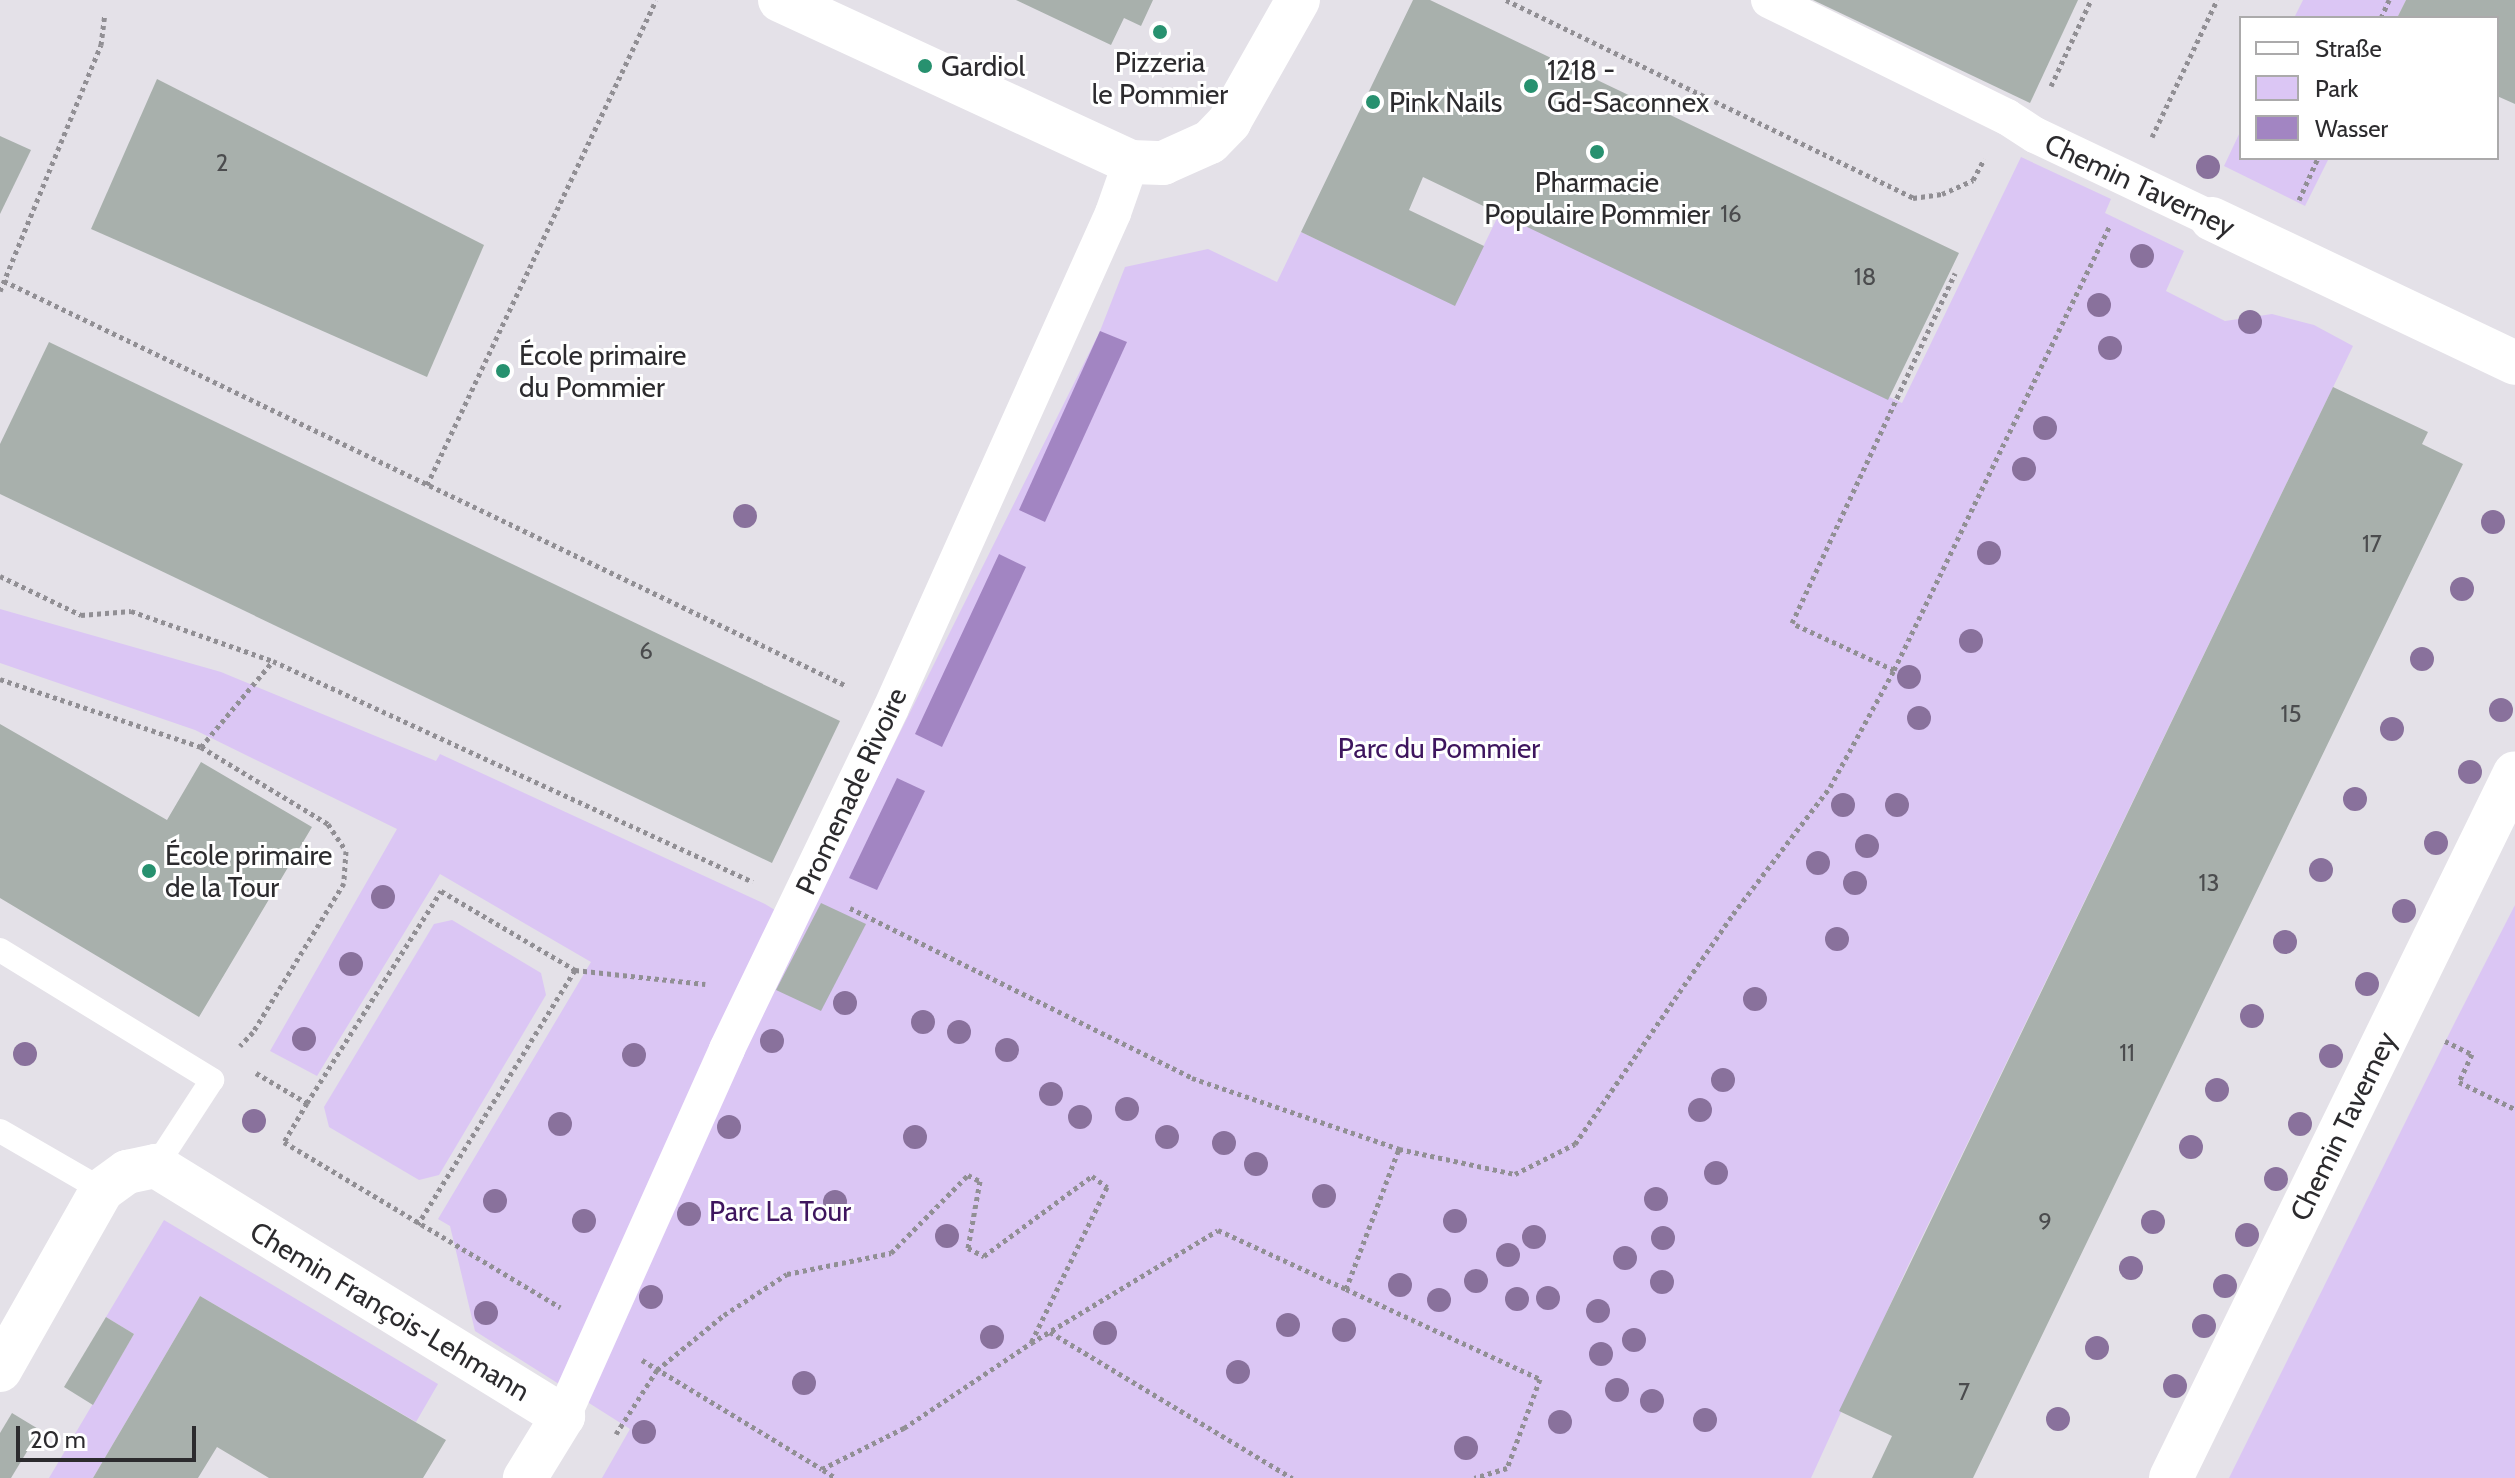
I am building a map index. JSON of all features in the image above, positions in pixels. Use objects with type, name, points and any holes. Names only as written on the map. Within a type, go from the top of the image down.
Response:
[{"type":"street","points":[[780,0],[1131,162],[1163,163],[1210,142],[1229,122],[1298,0]]},
{"type":"street","name":"Chemin Taverney","points":[[1769,0],[2212,219],[2515,363]]},
{"type":"street","name":"Promenade Rivoire","points":[[563,1416],[755,989],[891,708],[1113,213],[1131,162]]},
{"type":"street","name":"Chemin Taverney","points":[[2171,1478],[2515,773]]},
{"type":"street","points":[[0,1370],[102,1190],[127,1172],[156,1166]]},
{"type":"street","name":"Chemin François-Lehmann","points":[[156,1166],[563,1416]]},
{"type":"street","points":[[525,1478],[563,1416]]},
{"type":"lane","points":[[0,950],[212,1080],[156,1166]]},
{"type":"lane","points":[[0,1131],[102,1190]]},
{"type":"path","points":[[427,485],[656,0]]},
{"type":"path","points":[[1506,0],[1913,198],[1942,194],[1973,180],[2018,124],[2091,0]]},
{"type":"path","points":[[2166,108],[2217,0]]},
{"type":"path","points":[[0,291],[101,45],[105,14]]},
{"type":"path","points":[[2293,212],[2317,160]]},
{"type":"path","points":[[0,576],[81,615],[131,611],[273,661],[802,894],[1192,1078],[1399,1149],[1515,1174],[1575,1144],[1733,914],[1830,787],[1894,670],[2117,211]]},
{"type":"path","points":[[1894,670],[1792,623],[1955,273]]},
{"type":"path","points":[[4,281],[891,708]]},
{"type":"path","points":[[201,747],[273,661]]},
{"type":"path","points":[[0,679],[201,747],[328,824],[346,851],[344,883],[253,1032],[212,1080]]},
{"type":"path","points":[[755,989],[575,970],[441,891],[284,1142],[836,1478]]},
{"type":"path","points":[[418,1224],[575,970]]},
{"type":"path","points":[[2438,1037],[2472,1054],[2459,1082],[2515,1109]]},
{"type":"path","points":[[230,1058],[307,1103]]},
{"type":"path","points":[[1346,1289],[1399,1149]]},
{"type":"path","points":[[612,1441],[657,1370],[724,1315],[787,1274],[891,1253],[968,1175],[980,1181],[968,1248],[984,1256],[1092,1176],[1107,1187],[1031,1343]]},
{"type":"path","points":[[822,1469],[904,1428],[1031,1343],[1218,1230],[1540,1379],[1507,1468],[1474,1478]]},
{"type":"path","points":[[1050,1332],[1292,1478]]},
{"type":"green space","points":[[2303,0],[2406,0],[2398,16],[2295,16]]},
{"type":"green space","points":[[2239,134],[2239,160],[2328,160],[2305,206],[2224,166]]},
{"type":"green space","points":[[2021,157],[2111,199],[2105,213],[2184,251],[2166,291],[2225,321],[2272,314],[2314,325],[2353,346],[1906,1270],[1811,1478],[602,1478],[630,1429],[475,1331],[450,1226],[438,1219],[591,962],[440,874],[317,1076],[270,1051],[397,829],[195,730],[0,663],[0,609],[221,672],[436,761],[440,754],[765,904],[803,927],[1100,331],[1125,267],[1208,249],[1277,282],[1301,232],[1455,305],[1500,212],[1902,403]]},
{"type":"green space","points":[[2515,905],[2515,1478],[2229,1478],[2454,1024]]},
{"type":"green space","points":[[452,920],[541,973],[546,995],[439,1175],[419,1180],[329,1127],[324,1107],[434,924]]},
{"type":"green space","points":[[164,1220],[438,1384],[416,1422],[200,1296],[93,1478],[49,1478],[134,1334],[106,1317]]},
{"type":"water","points":[[1100,331],[1127,342],[1045,522],[1019,510]]},
{"type":"water","points":[[999,554],[1026,567],[942,747],[915,734]]},
{"type":"water","points":[[897,778],[925,791],[877,890],[849,878]]},
{"type":"building","points":[[1016,0],[1153,0],[1141,26],[1124,18],[1111,45]]},
{"type":"building","points":[[1413,0],[1430,0],[1959,253],[1888,400],[1423,177],[1409,210],[1484,246],[1455,306],[1301,232]]},
{"type":"building","points":[[1813,0],[2078,0],[2030,103]]},
{"type":"building","points":[[2406,0],[2515,0],[2515,104],[2499,97],[2499,16],[2398,16]]},
{"type":"building","points":[[157,79],[484,245],[427,377],[91,229]]},
{"type":"building","points":[[0,136],[31,150],[0,214]]},
{"type":"building","points":[[49,342],[840,721],[772,863],[0,494],[0,444]]},
{"type":"building","points":[[2333,387],[2428,432],[2422,444],[2463,464],[1973,1478],[1872,1478],[1892,1436],[1839,1411]]},
{"type":"building","name":"École primaire de la Tour","points":[[0,724],[167,820],[201,762],[312,827],[199,1017],[0,898]]},
{"type":"building","points":[[821,903],[866,924],[821,1011],[776,990]]},
{"type":"building","points":[[200,1296],[446,1440],[423,1478],[269,1478],[217,1447],[198,1478],[93,1478]]},
{"type":"building","points":[[106,1317],[134,1334],[93,1405],[64,1387]]},
{"type":"building","points":[[12,1413],[40,1430],[11,1478],[0,1478],[0,1433]]},
{"type":"place","name":"Pizzeria le Pommier","points":[[1160,32]]},
{"type":"place","name":"Gardiol","points":[[925,66]]},
{"type":"place","name":"1218 - Gd-Saconnex","points":[[1531,86]]},
{"type":"place","name":"Pink Nails","points":[[1373,102]]},
{"type":"place","name":"Pharmacie Populaire Pommier","points":[[1597,152]]},
{"type":"place","name":"École primaire du Pommier","points":[[503,371]]},
{"type":"place","name":"École primaire de la Tour","points":[[149,871]]},
{"type":"park label","name":"Parc du Pommier","points":[[1439,748]]},
{"type":"park label","name":"Parc La Tour","points":[[780,1211]]}]
